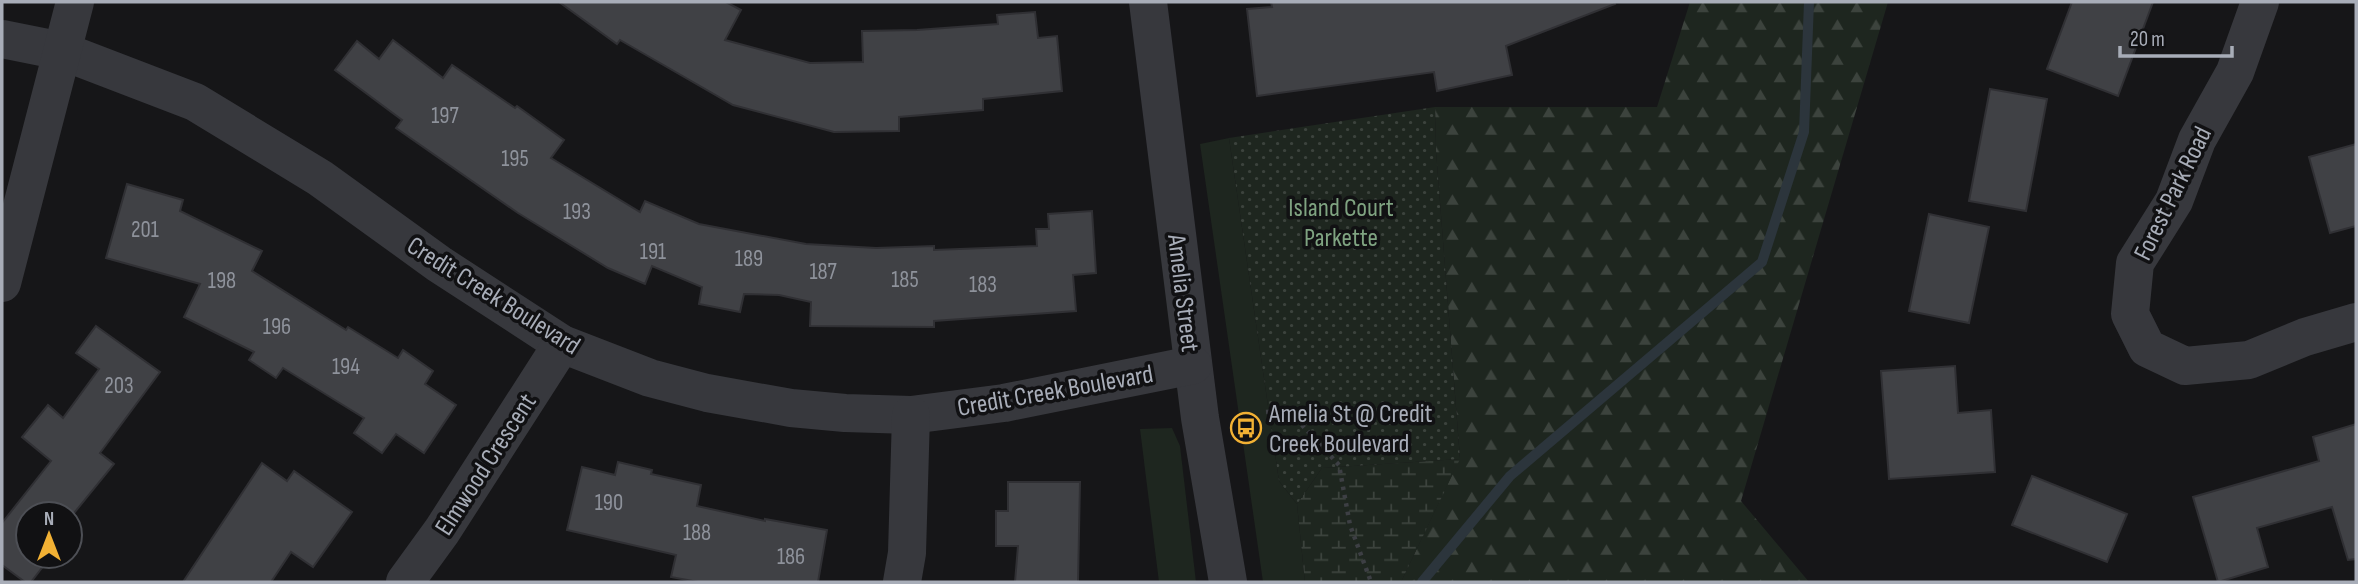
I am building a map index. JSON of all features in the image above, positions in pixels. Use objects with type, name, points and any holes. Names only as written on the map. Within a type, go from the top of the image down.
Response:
[{"type":"street","points":[[2,282],[75,2]]},
{"type":"street","name":"Amelia Street","points":[[1148,2],[1193,365],[1228,582]]},
{"type":"street","name":"Forest Park Road","points":[[2259,2],[2235,72],[2197,140],[2174,201],[2135,262],[2130,314],[2147,348],[2185,366],[2249,360],[2305,337],[2356,322]]},
{"type":"street","name":"Credit Creek Boulevard","points":[[2,39],[62,51],[195,102],[320,178],[439,264],[562,344],[650,378],[707,393],[791,408],[911,415],[1004,403],[1193,365]]},
{"type":"street","name":"Elmwood Crescent","points":[[405,582],[442,531],[562,344]]},
{"type":"street","points":[[902,582],[907,553],[911,415]]},
{"type":"path","points":[[1266,412],[1288,410],[1339,465],[1350,525],[1371,582]]},
{"type":"green space","points":[[1690,2],[1888,2],[1741,501],[1809,582],[1401,582],[1460,458],[1436,151],[1435,107],[1657,107]]},
{"type":"green space","name":"Island Court Parkette","points":[[1435,107],[1436,151],[1460,459],[1322,468],[1297,504],[1279,481],[1229,138]]},
{"type":"green space","points":[[1229,138],[1279,481],[1297,504],[1305,582],[1263,582],[1200,144]]},
{"type":"green space","points":[[1172,428],[1180,446],[1196,582],[1159,582],[1140,429]]},
{"type":"green space","points":[[1460,459],[1401,582],[1305,582],[1297,504],[1322,468]]},
{"type":"building","points":[[559,2],[726,2],[741,10],[725,40],[810,63],[863,62],[862,31],[998,24],[997,15],[1035,12],[1038,38],[1057,36],[1062,91],[983,99],[983,110],[899,117],[899,131],[834,132],[733,105],[620,40],[617,44]]},
{"type":"building","points":[[1271,2],[1615,4],[1506,46],[1512,75],[1437,91],[1434,72],[1257,96],[1247,9],[1272,7]]},
{"type":"building","points":[[2072,2],[2153,2],[2118,96],[2047,69]]},
{"type":"building","points":[[393,40],[443,78],[452,65],[515,108],[517,106],[564,140],[551,158],[640,212],[645,201],[699,224],[806,244],[876,248],[934,246],[934,250],[1037,246],[1036,229],[1049,229],[1048,214],[1092,211],[1096,273],[1073,275],[1076,311],[934,321],[934,327],[810,326],[811,302],[779,295],[744,294],[740,312],[699,304],[702,287],[652,266],[645,284],[608,268],[518,213],[396,128],[402,120],[335,70],[357,41],[379,59]]},
{"type":"building","points":[[1990,89],[2047,99],[2026,211],[1969,201]]},
{"type":"building","points":[[2356,144],[2356,226],[2330,233],[2309,157]]},
{"type":"building","points":[[127,184],[183,200],[180,211],[262,251],[252,271],[346,330],[348,327],[398,358],[403,350],[433,371],[425,384],[456,405],[424,453],[396,434],[382,453],[354,433],[364,418],[283,368],[276,378],[249,360],[254,352],[184,317],[200,284],[106,258]]},
{"type":"building","points":[[1929,214],[1989,227],[1969,323],[1909,311]]},
{"type":"building","points":[[96,326],[160,372],[100,453],[114,464],[84,501],[20,500],[51,461],[22,437],[48,405],[63,418],[99,369],[76,353]]},
{"type":"building","points":[[1955,366],[1958,413],[1991,410],[1995,472],[1889,479],[1881,371]]},
{"type":"building","points":[[2356,424],[2356,559],[2348,560],[2332,507],[2257,528],[2268,567],[2218,582],[2193,497],[2319,461],[2313,437]]},
{"type":"building","points":[[618,462],[652,470],[651,474],[701,485],[697,506],[765,521],[827,530],[818,582],[698,582],[671,577],[676,555],[567,530],[582,467],[615,475]]},
{"type":"building","points":[[262,463],[287,481],[294,471],[352,512],[313,567],[291,552],[271,582],[183,582]]},
{"type":"building","points":[[2032,476],[2127,514],[2107,562],[2012,525]]},
{"type":"building","points":[[1008,482],[1080,482],[1078,582],[1015,582],[1018,546],[996,546],[996,511],[1008,511]]},
{"type":"building","points":[[14,508],[14,570],[40,570],[31,582],[25,582],[2,565],[2,523]]},
{"type":"waterway","points":[[1422,582],[1510,476],[1762,262],[1804,132],[1809,2]]},
{"type":"place","name":"Amelia St @ Credit Creek Boulevard","points":[[1246,428]]}]
